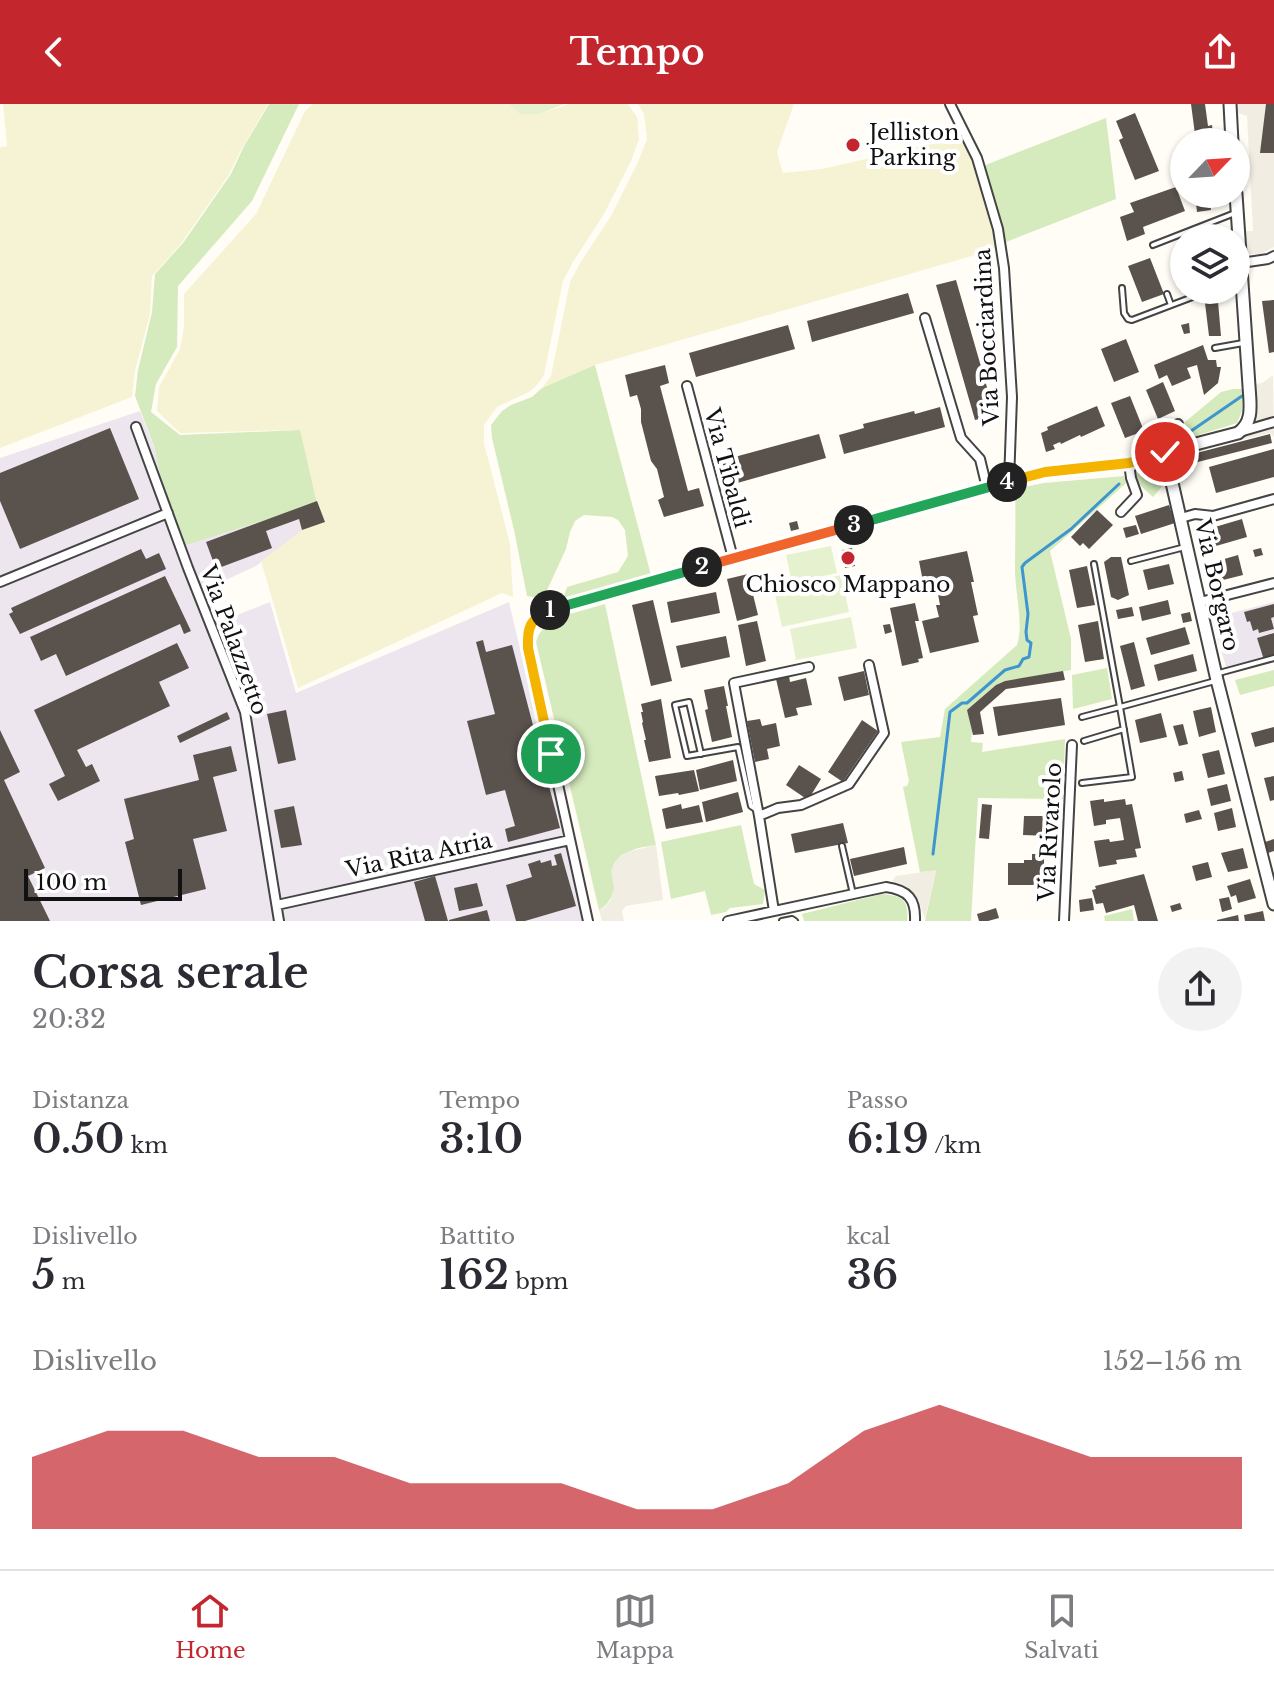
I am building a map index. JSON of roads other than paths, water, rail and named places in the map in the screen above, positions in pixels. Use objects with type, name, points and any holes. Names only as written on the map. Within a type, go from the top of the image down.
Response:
[{"type":"street","name":"Via Bocciardina","points":[[950,104],[977,158],[998,229],[1004,268],[1012,397],[1009,482]]},
{"type":"street","points":[[1230,104],[1231,128]]},
{"type":"street","points":[[1237,208],[1238,224]]},
{"type":"street","points":[[1250,262],[1274,256]]},
{"type":"street","points":[[1241,304],[1250,410],[1243,431]]},
{"type":"street","name":"Via Bocciardina","points":[[925,318],[961,438],[980,459],[987,488]]},
{"type":"street","name":"Via Tibaldi","points":[[687,386],[733,558]]},
{"type":"street","points":[[1178,424],[1164,441],[1165,452],[1274,422]]},
{"type":"street","name":"Via Palazzetto","points":[[136,427],[245,712],[279,921]]},
{"type":"street","name":"Via Tibaldi","points":[[570,840],[528,648],[527,631],[533,620],[546,611],[1045,472],[1129,463],[1165,452]]},
{"type":"street","name":"Via Borgaro","points":[[1165,452],[1217,677],[1271,878],[1274,904]]},
{"type":"street","points":[[1121,512],[1137,495],[1129,463]]},
{"type":"street","points":[[1181,518],[1195,514],[1213,516],[1274,499]]},
{"type":"street","points":[[0,582],[168,513]]},
{"type":"street","points":[[1200,602],[1274,583]]},
{"type":"street","points":[[759,814],[801,805],[849,784],[884,733],[869,665]]},
{"type":"street","points":[[774,911],[734,683],[809,667]]},
{"type":"street","name":"Via Rivarolo","points":[[1064,921],[1072,745]]},
{"type":"street","points":[[570,840],[588,921]]},
{"type":"street","name":"Via Rita Atria","points":[[277,905],[570,840]]},
{"type":"street","points":[[734,920],[886,887],[905,893],[915,904],[915,921]]},
{"type":"lane","points":[[1153,245],[1237,212]]},
{"type":"lane","points":[[1122,288],[1124,313],[1128,319],[1135,320],[1171,305],[1167,294]]},
{"type":"lane","points":[[1215,348],[1246,343]]},
{"type":"lane","points":[[1131,561],[1187,547]]},
{"type":"lane","points":[[1082,783],[1132,777],[1094,564]]},
{"type":"lane","points":[[1217,677],[1274,658]]},
{"type":"lane","name":"Via Borgaro","points":[[1082,717],[1217,677]]},
{"type":"lane","points":[[701,754],[689,702],[675,705],[687,756],[701,754],[738,747],[751,806],[759,814]]},
{"type":"lane","points":[[1084,741],[1124,729]]},
{"type":"lane","points":[[842,846],[853,894]]},
{"type":"lane","points":[[782,921],[795,921]]},
{"type":"waterway","points":[[1178,440],[1242,396]]},
{"type":"waterway","points":[[933,854],[950,712],[967,703],[1005,670],[1019,666],[1023,659],[1029,657],[1031,643],[1027,640],[1026,632],[1028,614],[1022,567],[1071,529],[1119,484]]},
{"type":"place","name":"Jelliston Parking","points":[[853,145]]},
{"type":"place","name":"Chiosco Mappano","points":[[848,558]]}]
